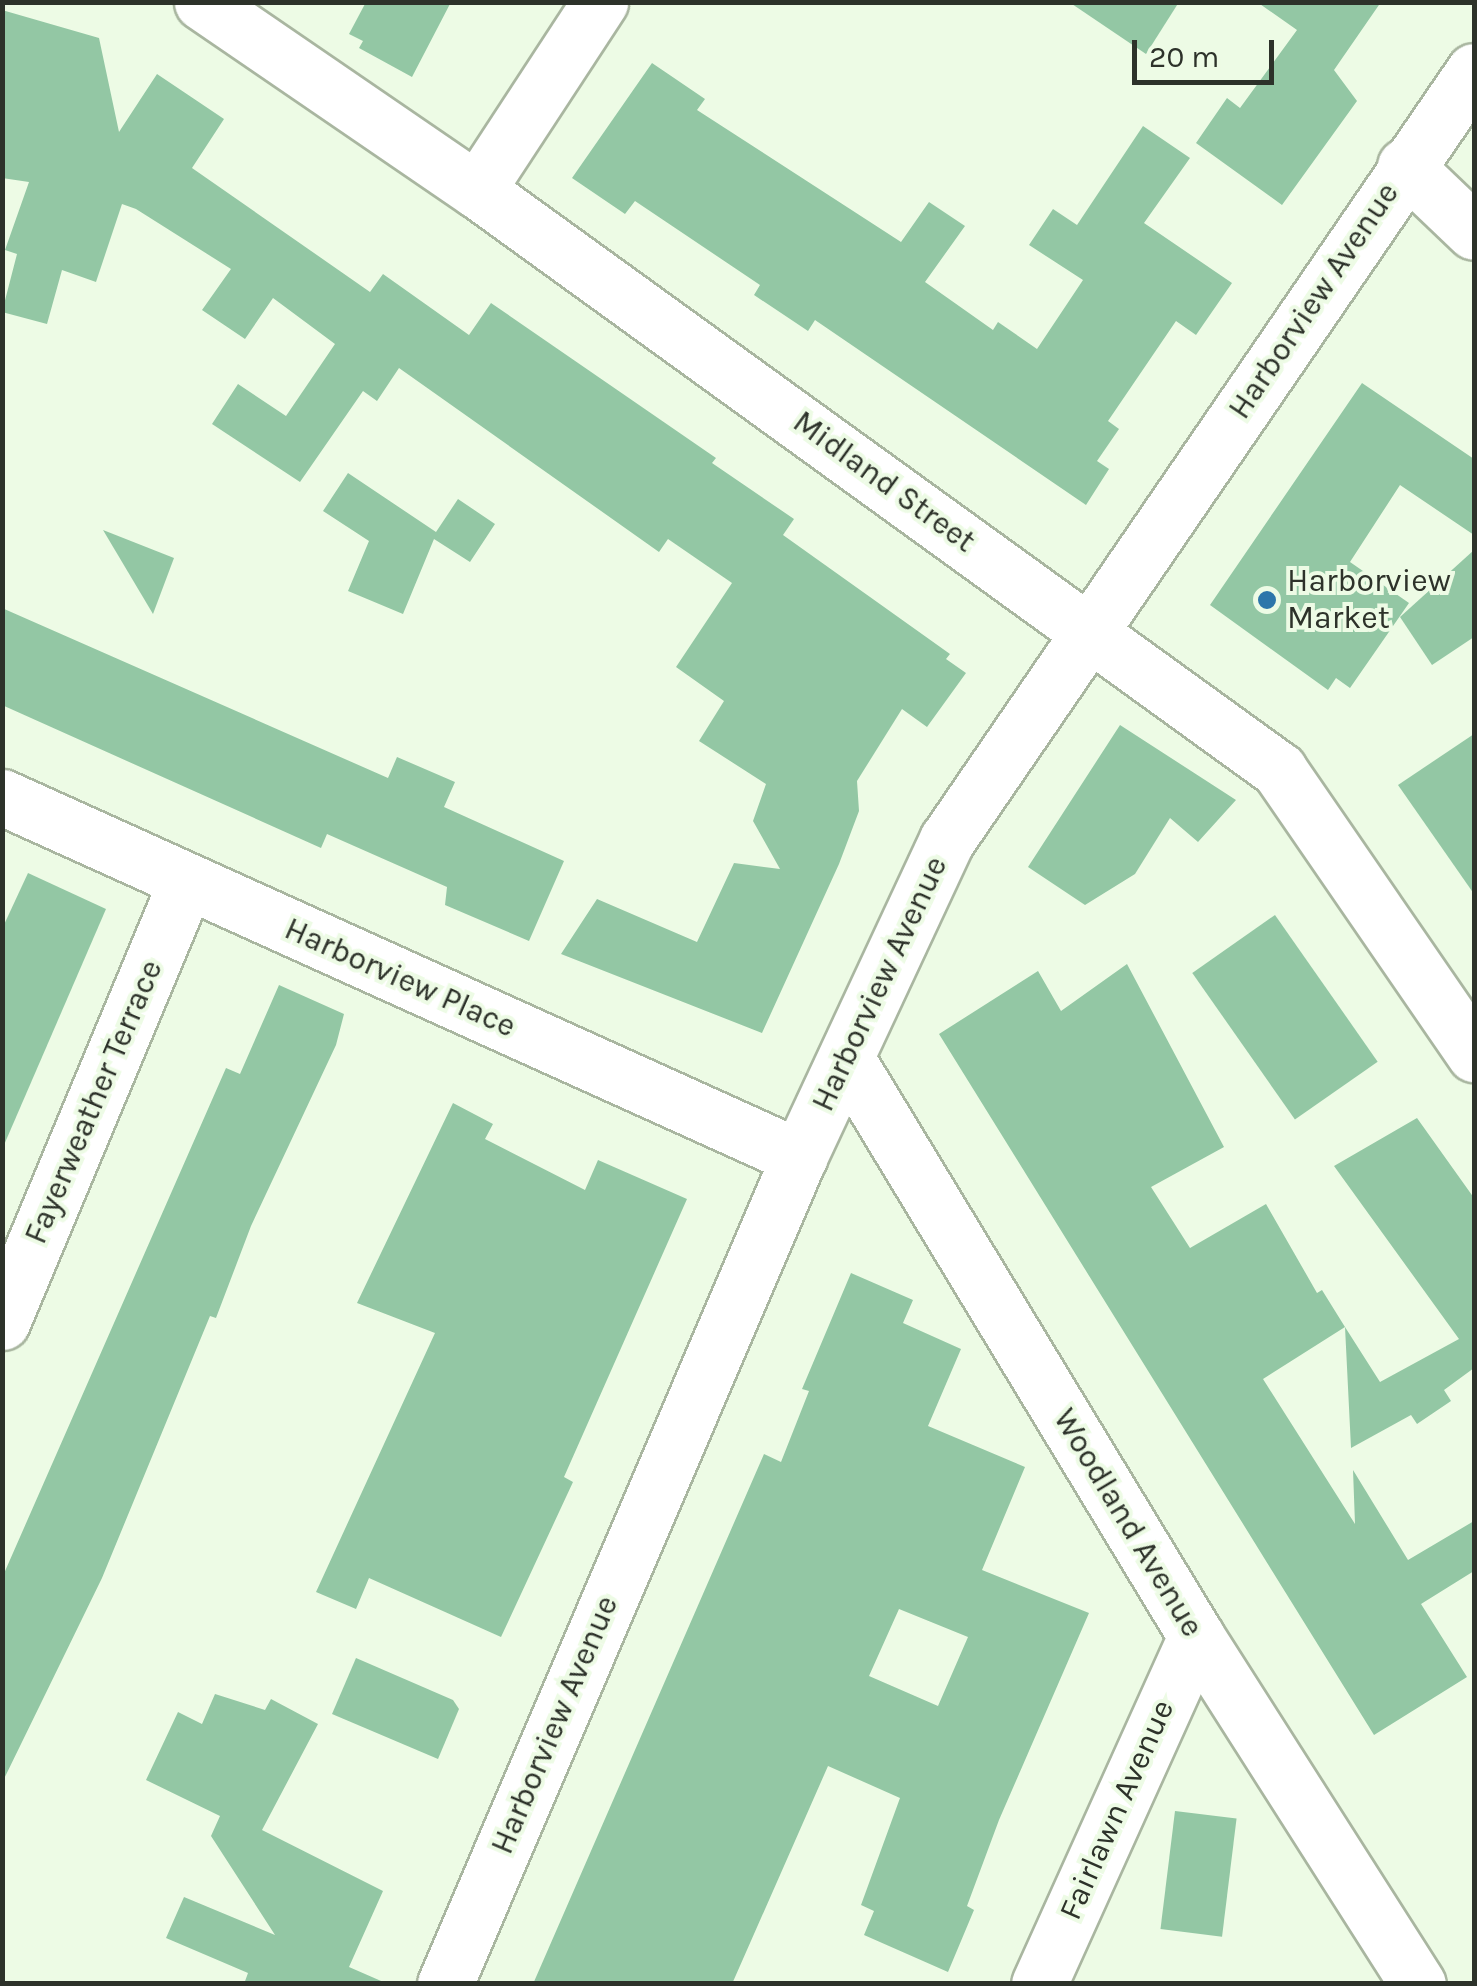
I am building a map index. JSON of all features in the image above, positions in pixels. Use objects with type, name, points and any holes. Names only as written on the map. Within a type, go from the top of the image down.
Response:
[{"type":"street","name":"Midland Street","points":[[202,2],[477,190],[1092,631],[1279,770],[1474,1054]]},
{"type":"street","points":[[477,190],[600,2]]},
{"type":"street","name":"Harborview Avenue","points":[[445,1984],[799,1157],[947,840],[1405,166],[1474,71]]},
{"type":"street","points":[[1405,166],[1474,232]]},
{"type":"street","name":"Harborview Place","points":[[2,796],[799,1157]]},
{"type":"street","name":"Fayerweather Terrace","points":[[2,1322],[186,882]]},
{"type":"street","name":"Woodland Avenue","points":[[846,1058],[1196,1636],[1418,1984]]},
{"type":"street","name":"Fairlawn Avenue","points":[[1038,1984],[1196,1636]]},
{"type":"building","points":[[366,2],[451,2],[412,77],[359,48],[363,41],[349,34]]},
{"type":"building","points":[[1069,2],[1179,2],[1146,54]]},
{"type":"building","points":[[1257,2],[1381,2],[1334,70],[1357,101],[1282,205],[1196,143],[1227,98],[1240,108],[1297,30]]},
{"type":"building","points":[[2,10],[99,38],[119,132],[157,74],[224,119],[192,168],[370,292],[383,274],[469,335],[491,303],[716,458],[712,463],[794,519],[783,535],[950,654],[946,659],[966,673],[927,727],[902,709],[857,781],[859,811],[762,1033],[561,954],[597,899],[697,942],[734,863],[780,869],[753,821],[766,784],[699,741],[724,701],[676,667],[732,583],[668,539],[659,552],[399,368],[377,401],[363,391],[300,482],[212,424],[238,384],[286,416],[335,344],[273,298],[245,339],[202,310],[231,269],[136,209],[122,204],[96,282],[62,270],[47,324],[2,312],[17,254],[5,250],[29,182],[2,178]]},
{"type":"building","points":[[652,63],[705,99],[697,110],[901,242],[929,202],[965,226],[925,282],[993,330],[998,322],[1037,349],[1083,280],[1029,245],[1053,209],[1077,225],[1143,126],[1190,158],[1144,223],[1232,283],[1196,335],[1176,321],[1108,421],[1119,429],[1097,461],[1109,469],[1086,505],[815,320],[808,331],[754,295],[760,285],[635,201],[625,214],[572,178]]},
{"type":"building","points":[[1362,383],[1474,459],[1474,535],[1400,485],[1350,562],[1409,603],[1350,688],[1336,678],[1328,690],[1210,605]]},
{"type":"building","points":[[348,473],[436,532],[458,499],[495,524],[470,562],[434,539],[403,614],[348,591],[369,541],[323,511]]},
{"type":"building","points":[[103,530],[174,558],[153,614]]},
{"type":"building","points":[[1474,550],[1474,637],[1432,665],[1400,617]]},
{"type":"building","points":[[2,608],[388,778],[397,757],[455,782],[444,807],[564,861],[529,941],[445,905],[447,887],[327,834],[321,848],[2,705]]},
{"type":"building","points":[[1120,725],[1236,800],[1198,842],[1170,818],[1135,874],[1085,905],[1028,867]]},
{"type":"building","points":[[1474,734],[1474,894],[1398,785]]},
{"type":"building","points":[[28,873],[106,909],[4,1145],[2,929]]},
{"type":"building","points":[[1275,915],[1378,1062],[1295,1120],[1192,973]]},
{"type":"building","points":[[1127,964],[1224,1147],[1151,1187],[1190,1248],[1266,1204],[1317,1293],[1322,1290],[1345,1327],[1263,1379],[1355,1524],[1353,1470],[1408,1560],[1474,1521],[1474,1571],[1421,1604],[1467,1677],[1374,1735],[939,1034],[1038,971],[1061,1011]]},
{"type":"building","points":[[279,985],[344,1014],[336,1045],[251,1226],[216,1318],[210,1316],[102,1578],[2,1783],[2,1578],[226,1068],[240,1074]]},
{"type":"building","points":[[453,1103],[493,1124],[485,1139],[585,1190],[598,1160],[687,1199],[564,1477],[573,1482],[501,1637],[369,1578],[356,1609],[316,1592],[435,1333],[357,1303]]},
{"type":"building","points":[[1417,1118],[1474,1198],[1474,1368],[1444,1390],[1451,1401],[1417,1424],[1411,1415],[1351,1448],[1345,1327],[1380,1382],[1459,1339],[1334,1166]]},
{"type":"building","points":[[851,1273],[913,1300],[903,1323],[961,1349],[928,1426],[1025,1467],[982,1570],[1089,1613],[999,1820],[967,1906],[974,1910],[948,1972],[864,1935],[874,1911],[861,1905],[900,1798],[828,1766],[732,1984],[533,1984],[764,1454],[781,1462],[809,1391],[802,1389]],"holes":[[[899,1609],[968,1637],[938,1706],[869,1676]]]},
{"type":"building","points":[[356,1658],[453,1700],[459,1709],[438,1759],[332,1714]]},
{"type":"building","points":[[215,1694],[265,1710],[271,1699],[318,1724],[262,1830],[383,1891],[349,1967],[388,1984],[244,1984],[248,1973],[166,1938],[184,1897],[275,1935],[211,1836],[220,1816],[146,1780],[178,1712],[202,1724]]},
{"type":"building","points":[[1175,1811],[1237,1819],[1222,1937],[1160,1929]]},
{"type":"place","name":"Harborview Market","points":[[1267,600]]}]
